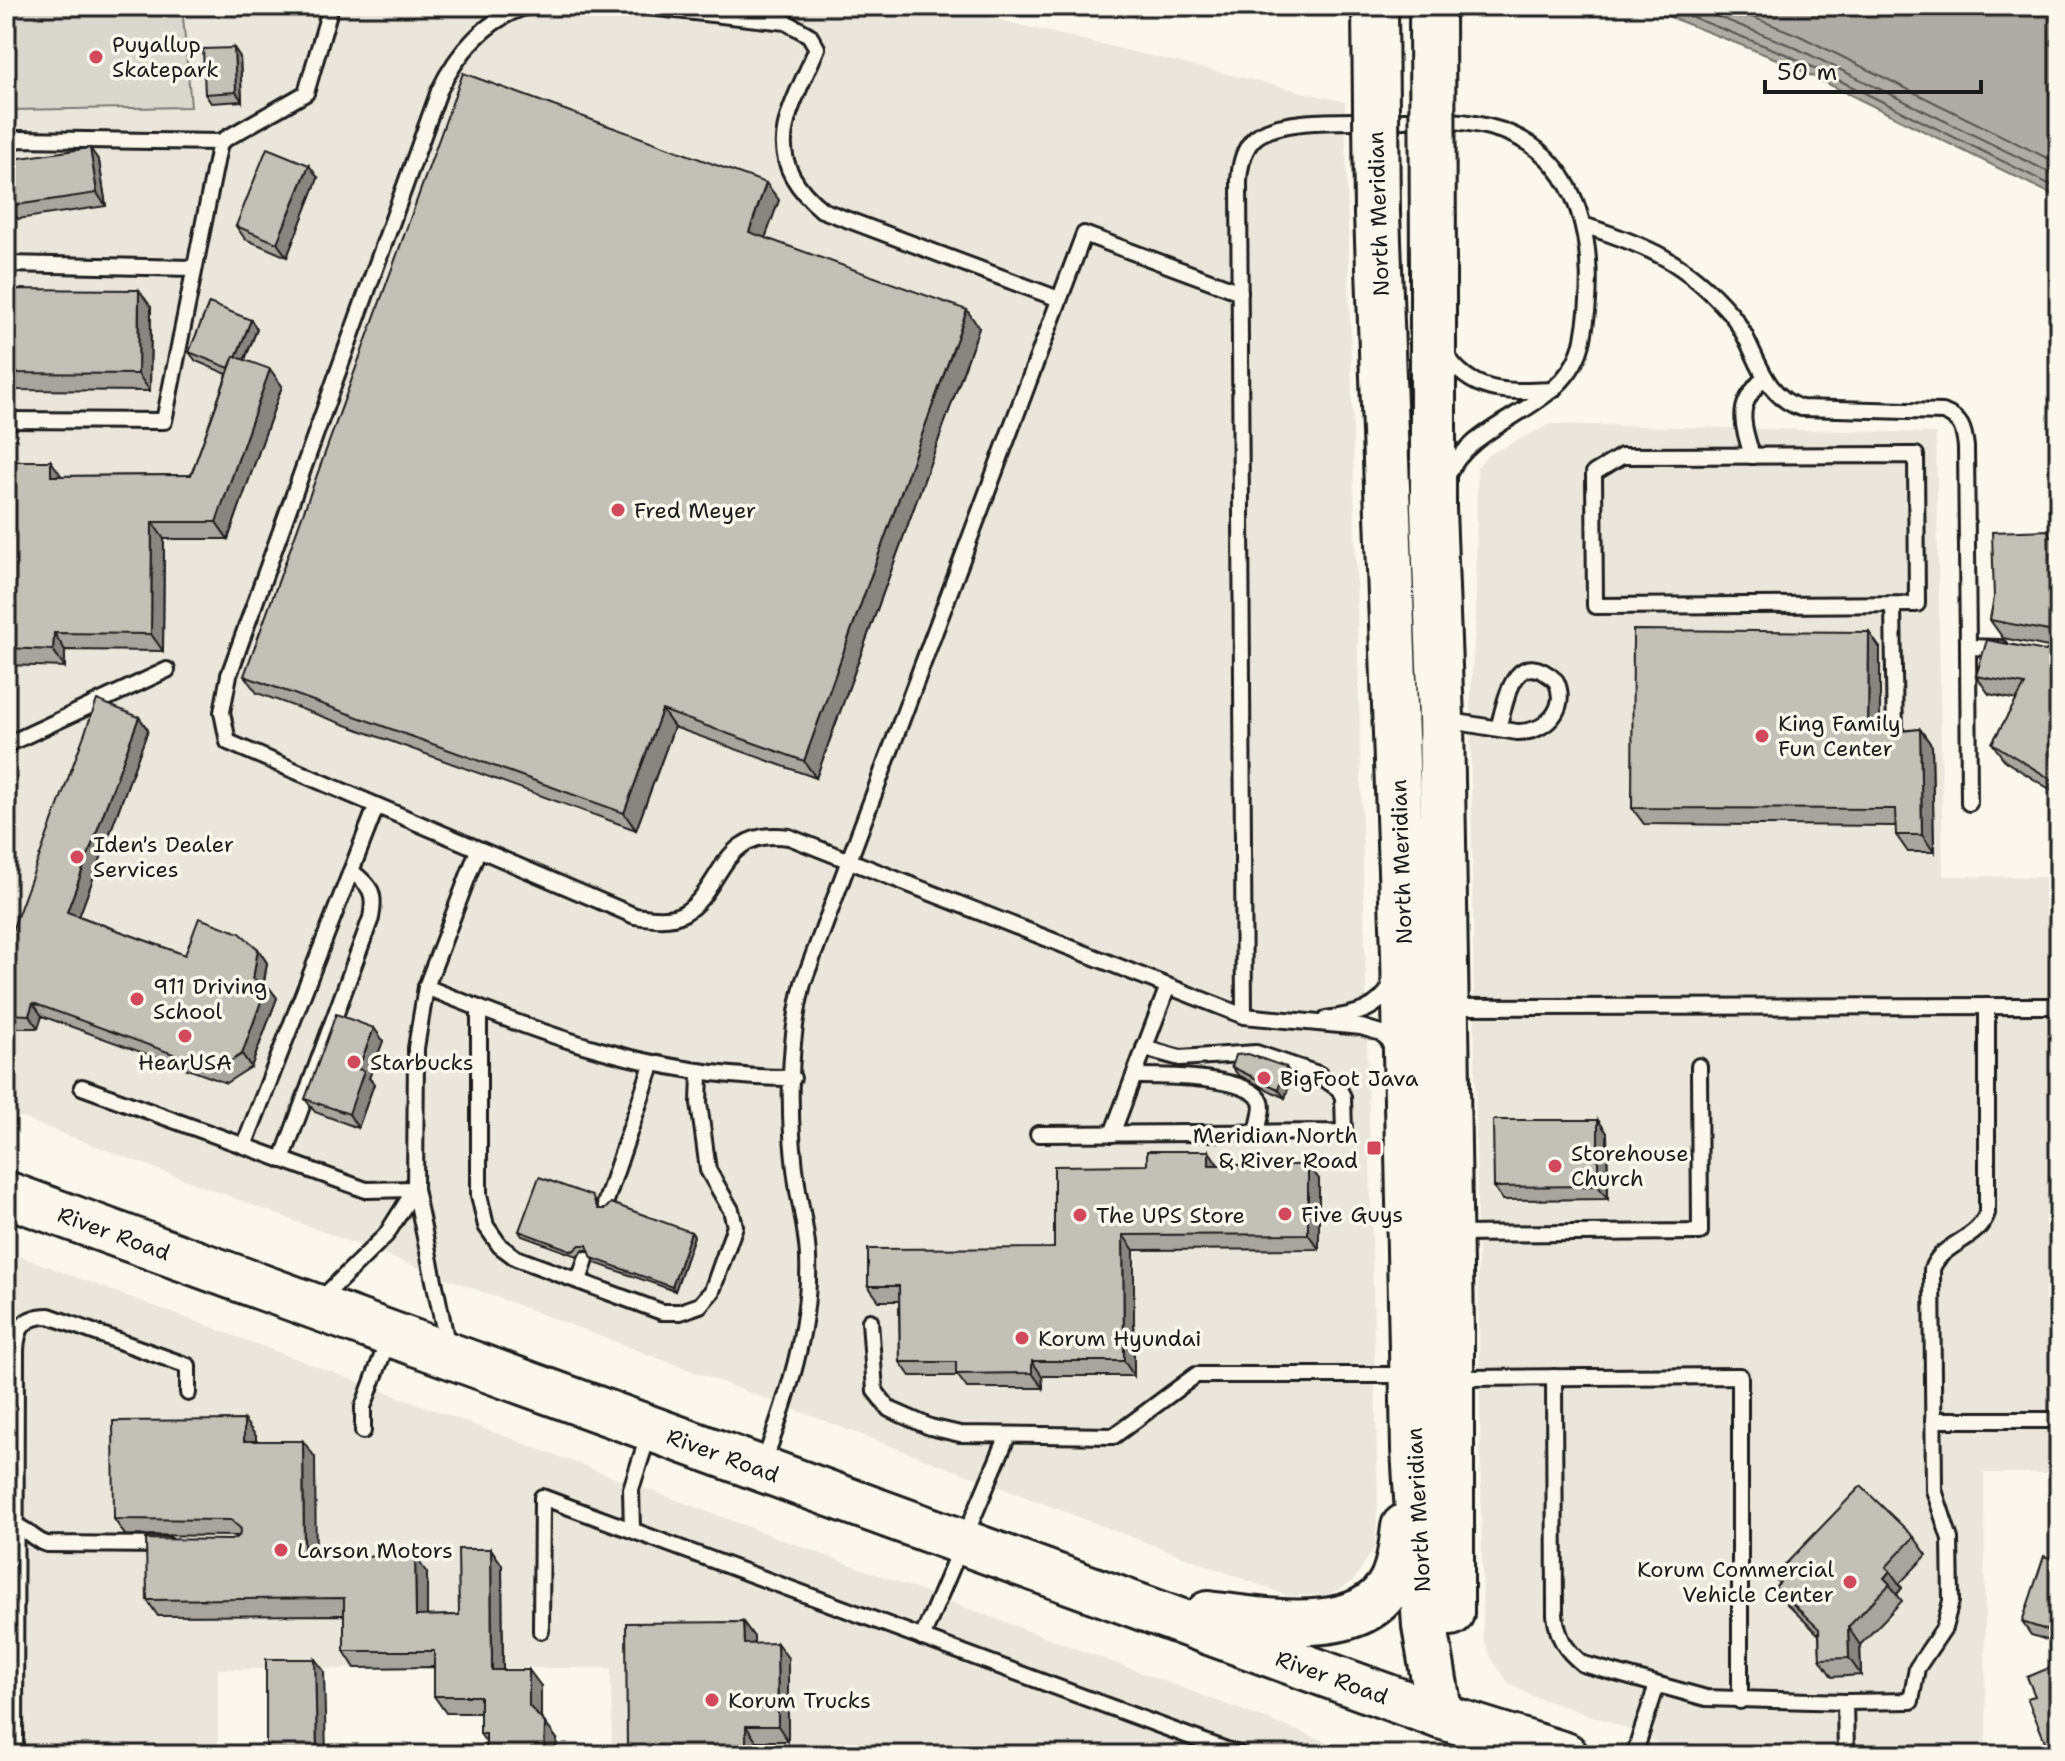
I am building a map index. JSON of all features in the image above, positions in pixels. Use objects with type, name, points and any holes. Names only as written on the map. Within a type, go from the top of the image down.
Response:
[{"type":"main road","name":"North Meridian","points":[[1375,6],[1377,213],[1407,1071],[1450,1646],[1440,1736]]},
{"type":"main road","name":"North Meridian","points":[[1432,6],[1433,509],[1441,719],[1450,1234],[1432,1377],[1414,1449],[1426,1637],[1440,1736]]},
{"type":"main road","name":"River Road","points":[[6,1194],[1117,1599],[1440,1736],[1565,1755]]},
{"type":"main road","points":[[1117,1599],[1171,1609],[1286,1622],[1323,1621],[1351,1616],[1368,1608],[1393,1580],[1402,1548],[1414,1449]]},
{"type":"lane","points":[[6,146],[19,139],[220,142],[306,93],[331,6]]},
{"type":"lane","points":[[528,6],[503,17],[479,34],[447,73],[439,91],[226,685],[222,721],[225,736],[233,746],[635,916],[650,918],[685,913],[734,853],[764,837],[789,837],[1244,1016],[1381,1033],[1397,1048],[1407,1071]]},
{"type":"lane","points":[[639,6],[786,22],[809,35],[817,48],[785,121],[782,147],[790,175],[806,196],[822,210],[1059,299]]},
{"type":"lane","points":[[1244,1016],[1239,167],[1244,153],[1258,135],[1279,128],[1338,121],[1447,120],[1492,127],[1525,140],[1552,159],[1567,180],[1586,226],[1583,339],[1578,359],[1569,376],[1553,390],[1473,444],[1451,467],[1433,509]]},
{"type":"lane","points":[[6,420],[164,421],[220,142]]},
{"type":"lane","points":[[1586,226],[1629,240],[1677,262],[1733,316],[1751,343],[1764,378],[1781,398],[1801,408],[1933,411],[1956,417],[1964,429],[1969,803]]},
{"type":"lane","points":[[762,1469],[802,1340],[807,1296],[808,1259],[796,1168],[793,1078],[796,1014],[803,983],[1084,234],[1240,292]]},
{"type":"lane","points":[[6,264],[193,268]]},
{"type":"lane","points":[[1435,336],[1457,367],[1473,383],[1487,390],[1513,393],[1553,390]]},
{"type":"lane","points":[[1752,456],[1743,426],[1744,404],[1748,394],[1764,378]]},
{"type":"lane","points":[[1916,455],[1917,604],[1893,605],[1595,606],[1594,473],[1622,456],[1916,455]]},
{"type":"lane","points":[[1893,605],[1895,740]]},
{"type":"lane","points":[[1968,647],[2022,651]]},
{"type":"lane","points":[[6,745],[167,670]]},
{"type":"lane","points":[[1441,719],[1498,729],[1527,732],[1548,722],[1562,700],[1556,681],[1539,670],[1522,671],[1509,686],[1498,729]]},
{"type":"lane","points":[[244,1146],[376,807]]},
{"type":"lane","points":[[450,1355],[415,1189],[416,1048],[426,987],[478,850]]},
{"type":"lane","points":[[282,1160],[371,918],[375,899],[370,885],[351,871]]},
{"type":"lane","points":[[1302,1022],[1368,1010],[1387,994],[1404,953]]},
{"type":"lane","points":[[1112,1134],[1168,986]]},
{"type":"lane","points":[[426,987],[575,1044],[652,1065],[700,1074],[793,1078]]},
{"type":"lane","points":[[1554,1377],[1553,1589],[1558,1634],[1567,1652],[1583,1664],[1706,1698],[1740,1701],[1911,1701],[1917,1668],[1949,1614],[1950,1539],[1935,1501],[1932,1269],[1941,1254],[1980,1227],[1987,1213],[1987,1006]]},
{"type":"lane","points":[[1447,1007],[2059,1006]]},
{"type":"lane","points":[[479,1008],[479,1195],[486,1226],[500,1246],[516,1258],[670,1313],[700,1305],[712,1291],[735,1226],[731,1210],[708,1170],[699,1103],[700,1074]]},
{"type":"lane","points":[[1038,1134],[1344,1132],[1343,1097],[1339,1089],[1318,1074],[1256,1053],[1180,1058],[1144,1048]]},
{"type":"lane","points":[[605,1204],[652,1065]]},
{"type":"lane","points":[[1450,1234],[1700,1232],[1699,1066]]},
{"type":"lane","points":[[1134,1076],[1204,1077],[1242,1090],[1259,1098],[1262,1103],[1257,1133]]},
{"type":"lane","points":[[82,1087],[366,1190],[415,1189]]},
{"type":"lane","points":[[315,1305],[386,1235],[415,1189]]},
{"type":"lane","points":[[579,1281],[586,1259]]},
{"type":"lane","points":[[15,1755],[11,1525],[18,1333],[25,1321],[38,1316],[54,1317],[188,1366],[188,1393]]},
{"type":"lane","points":[[870,1321],[875,1391],[889,1409],[947,1432],[1114,1436],[1196,1375],[1740,1376],[1740,1701]]},
{"type":"lane","points":[[363,1431],[363,1407],[391,1334]]},
{"type":"lane","points":[[1933,1420],[2059,1420]]},
{"type":"lane","points":[[632,1530],[631,1489],[650,1429]]},
{"type":"lane","points":[[922,1638],[1008,1435]]},
{"type":"lane","points":[[541,1631],[542,1497],[1240,1755]]},
{"type":"lane","points":[[11,1525],[47,1544],[186,1545]]},
{"type":"lane","points":[[1634,1755],[1657,1685]]},
{"type":"lane","points":[[1845,1702],[1846,1755]]},
{"type":"shaded area","name":"Puyallup Skatepark","points":[[6,6],[182,6],[191,107],[11,110],[6,113]]},
{"type":"shaded area","points":[[182,6],[940,6],[1345,102],[1378,1502],[1375,1547],[1353,1581],[1329,1595],[1288,1596],[6,1112],[6,113],[11,110],[190,107]]},
{"type":"shaded area","points":[[1551,424],[1936,433],[1943,876],[2059,877],[2059,1473],[1984,1473],[1986,1755],[1687,1755],[1613,1723],[1529,1695],[1508,1682],[1492,1660],[1483,1637],[1470,705],[1476,613],[1477,468],[1488,455]]},
{"type":"shaded area","points":[[6,1251],[1358,1755],[612,1755],[611,1668],[218,1669],[218,1755],[6,1755]]},
{"type":"water","points":[[1642,6],[2059,6],[2059,198],[1784,62]]},
{"type":"building","points":[[234,48],[236,92],[205,94],[203,49]]},
{"type":"building","name":"Fred Meyer","points":[[463,73],[766,183],[749,232],[967,310],[804,761],[662,710],[624,813],[244,676]]},
{"type":"building","points":[[90,148],[97,193],[9,206],[6,160]]},
{"type":"building","points":[[267,148],[309,165],[277,243],[236,226]]},
{"type":"building","points":[[6,289],[139,290],[138,374],[6,373]]},
{"type":"building","points":[[209,303],[251,320],[229,368],[189,352]]},
{"type":"building","points":[[234,356],[270,369],[216,522],[152,522],[151,634],[54,633],[53,650],[6,648],[6,461],[51,461],[51,476],[191,475]]},
{"type":"building","points":[[2049,530],[2049,537],[2059,537],[2059,784],[1992,743],[2025,685],[1976,676],[1987,640],[2045,651],[2053,648],[2056,642],[2048,631],[1990,620],[1994,598],[1992,532]]},
{"type":"building","name":"King Family Fun Center","points":[[1633,630],[1869,632],[1868,730],[1884,733],[1920,729],[1922,835],[1896,835],[1895,809],[1632,808]]},
{"type":"building","points":[[97,700],[139,717],[67,912],[185,955],[199,918],[240,933],[258,949],[253,979],[267,985],[242,1054],[217,1070],[33,1003],[29,1015],[6,1014],[6,947]]},
{"type":"building","name":"Starbucks","points":[[336,1014],[374,1028],[358,1069],[364,1071],[349,1114],[305,1099]]},
{"type":"building","points":[[1248,1054],[1286,1067],[1278,1089],[1232,1067],[1236,1055]]},
{"type":"building","name":"Storehouse Church","points":[[1493,1120],[1598,1120],[1598,1186],[1494,1187]]},
{"type":"building","points":[[1147,1151],[1209,1151],[1209,1165],[1308,1165],[1308,1234],[1123,1235],[1124,1361],[1032,1361],[1032,1373],[956,1374],[956,1362],[900,1362],[899,1286],[868,1286],[868,1249],[1054,1248],[1054,1166],[1147,1165]]},
{"type":"building","points":[[539,1177],[592,1196],[598,1209],[605,1209],[611,1203],[691,1232],[672,1287],[592,1258],[587,1245],[580,1245],[573,1251],[519,1231]]},
{"type":"building","points":[[244,1420],[244,1441],[303,1441],[304,1557],[415,1556],[416,1616],[459,1615],[458,1549],[491,1549],[492,1670],[529,1670],[529,1706],[545,1723],[544,1755],[486,1755],[486,1734],[480,1734],[480,1696],[434,1696],[434,1651],[344,1651],[344,1598],[147,1600],[146,1539],[231,1540],[239,1536],[241,1529],[231,1520],[114,1519],[113,1421]]},
{"type":"building","points":[[1861,1486],[1914,1537],[1886,1567],[1890,1571],[1884,1578],[1890,1584],[1848,1627],[1849,1658],[1820,1659],[1819,1629],[1775,1587],[1780,1582],[1774,1576]]},
{"type":"building","points":[[2044,1556],[2059,1561],[2059,1634],[2022,1622]]},
{"type":"building","name":"Korum Trucks","points":[[743,1622],[744,1644],[777,1643],[778,1726],[746,1726],[746,1751],[729,1751],[729,1755],[639,1755],[639,1752],[627,1752],[626,1623]]},
{"type":"building","points":[[266,1659],[315,1659],[317,1755],[266,1755]]},
{"type":"building","points":[[2059,1664],[2059,1750],[2058,1747],[2049,1751],[2027,1698],[2035,1696],[2027,1677]]},
{"type":"place","name":"Puyallup Skatepark","points":[[96,57]]},
{"type":"place","name":"Fred Meyer","points":[[618,510]]},
{"type":"place","name":"King Family Fun Center","points":[[1762,736]]},
{"type":"place","name":"Iden's Dealer Services","points":[[77,857]]},
{"type":"place","name":"911 Driving School","points":[[137,999]]},
{"type":"place","name":"HearUSA","points":[[185,1036]]},
{"type":"place","name":"Starbucks","points":[[354,1062]]},
{"type":"place","name":"BigFoot Java","points":[[1264,1078]]},
{"type":"place","name":"Meridian North & River Road","points":[[1374,1148]]},
{"type":"place","name":"Storehouse Church","points":[[1555,1166]]},
{"type":"place","name":"Five Guys","points":[[1285,1214]]},
{"type":"place","name":"The UPS Store","points":[[1080,1215]]},
{"type":"place","name":"Korum Hyundai","points":[[1022,1338]]},
{"type":"place","name":"Larson Motors","points":[[281,1550]]},
{"type":"place","name":"Korum Commercial Vehicle Center","points":[[1850,1582]]},
{"type":"place","name":"Korum Trucks","points":[[712,1700]]}]
